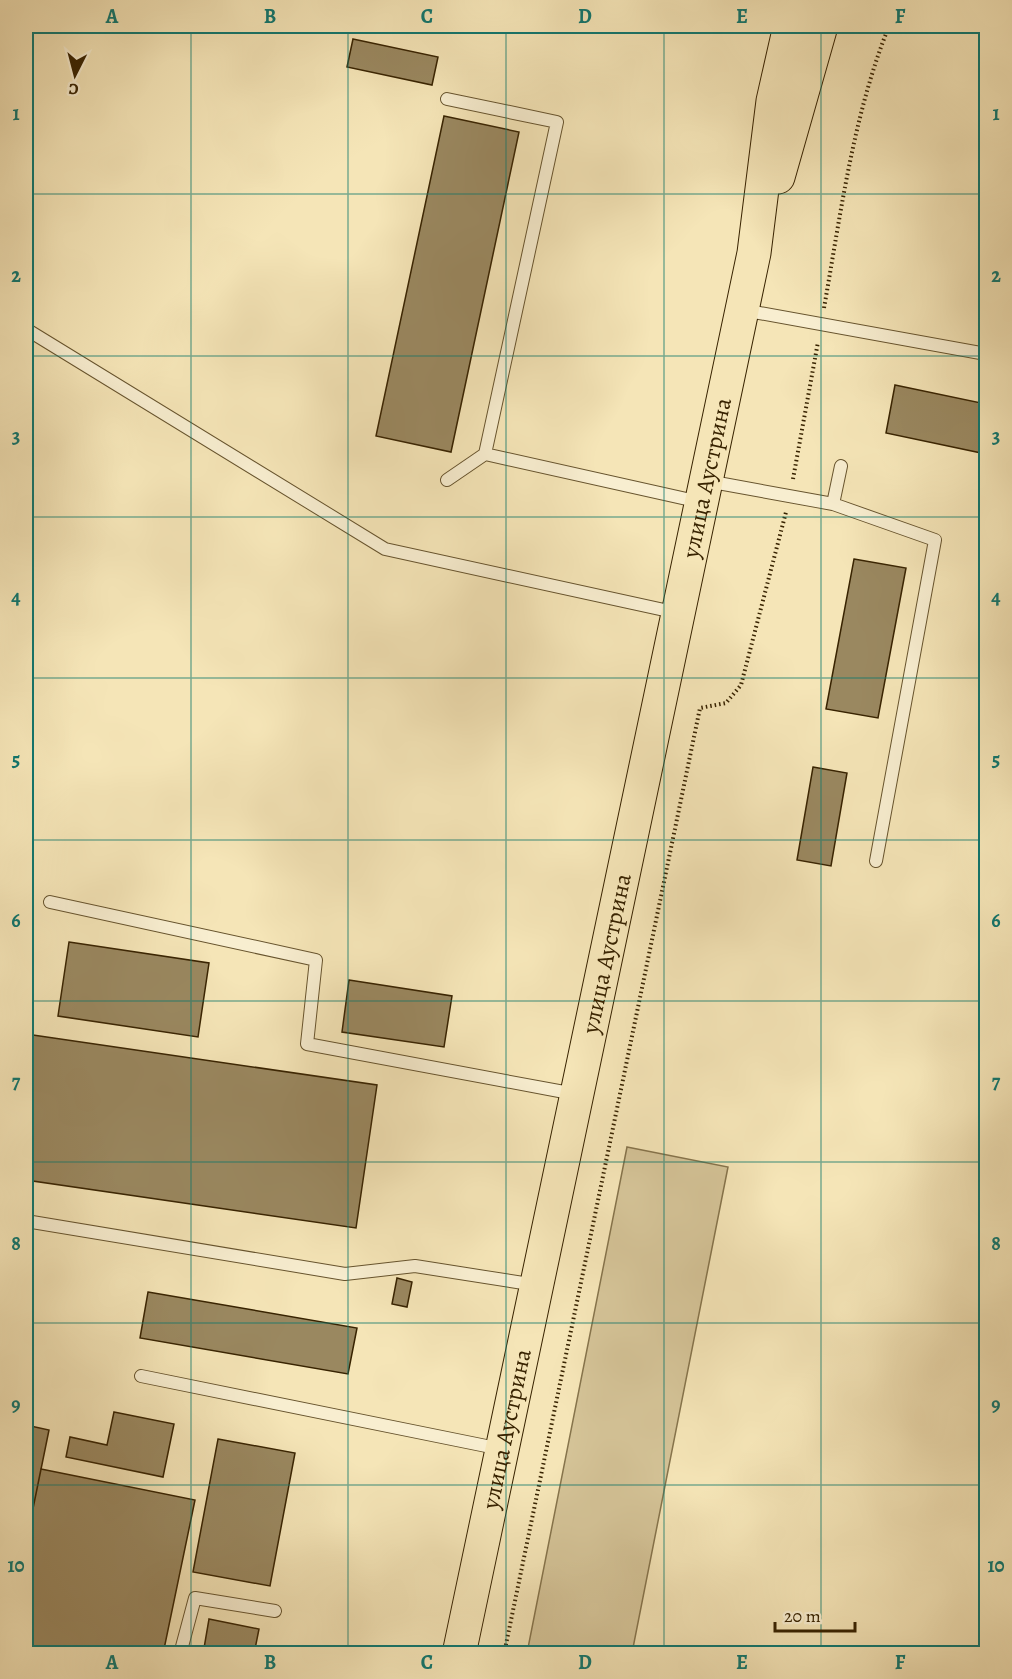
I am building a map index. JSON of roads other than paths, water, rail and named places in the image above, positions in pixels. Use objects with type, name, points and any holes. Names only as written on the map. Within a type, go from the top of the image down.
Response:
[{"type":"main road","points":[[770,26],[786,104]]},
{"type":"main road","points":[[786,104],[790,26]]},
{"type":"main road","points":[[786,104],[821,26]]},
{"type":"main road","points":[[786,104],[829,26]]},
{"type":"main road","name":"улица Аустрина","points":[[459,1653],[786,104]]},
{"type":"lane","points":[[447,99],[557,122],[485,454],[447,480]]},
{"type":"lane","points":[[742,310],[987,354]]},
{"type":"lane","points":[[26,329],[385,549],[678,613]]},
{"type":"lane","points":[[485,454],[704,491],[790,496],[832,504],[935,540],[876,861]]},
{"type":"lane","points":[[832,504],[841,466]]},
{"type":"lane","points":[[50,902],[316,960],[307,1044],[577,1094]]},
{"type":"lane","points":[[26,1221],[345,1274],[416,1266],[537,1285]]},
{"type":"lane","points":[[141,1376],[502,1450]]},
{"type":"lane","points":[[180,1653],[195,1598],[275,1611]]}]
